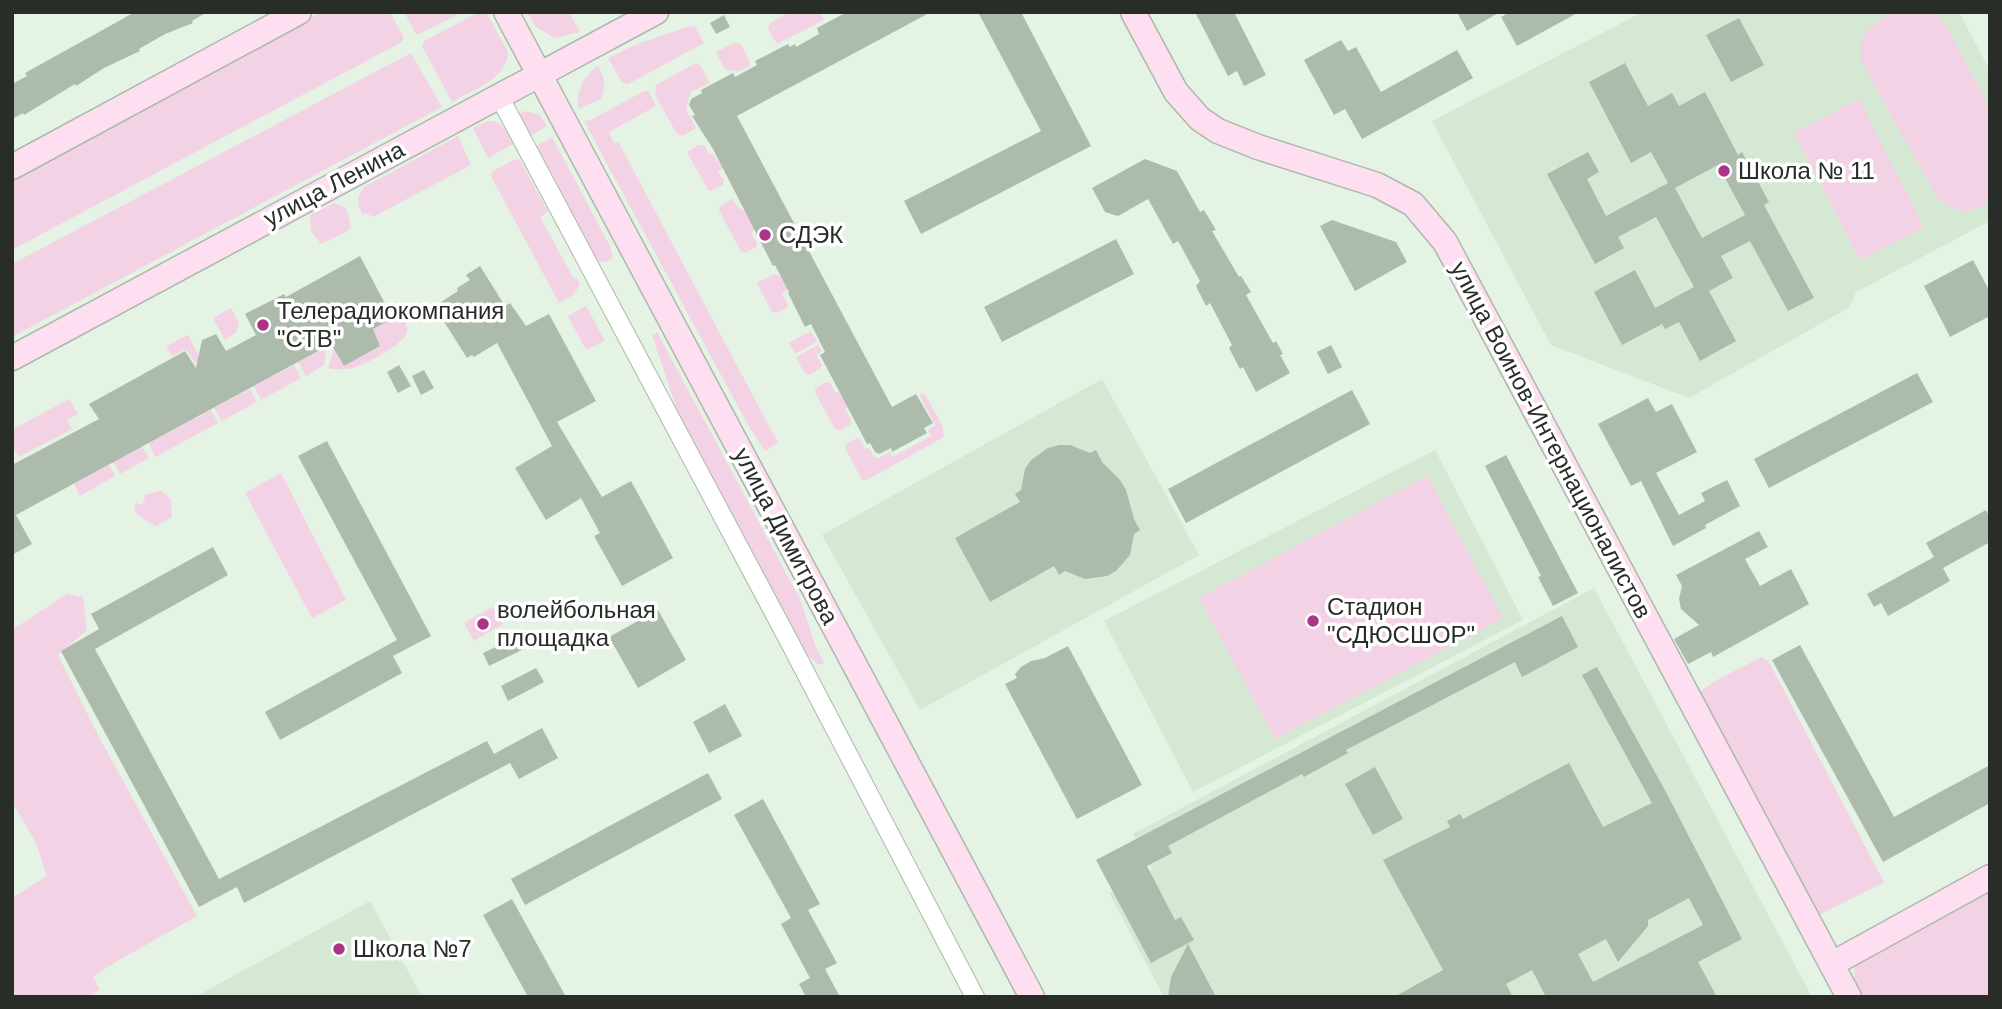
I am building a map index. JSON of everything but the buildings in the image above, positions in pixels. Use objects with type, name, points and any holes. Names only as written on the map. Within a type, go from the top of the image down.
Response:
[{"type":"street","points":[[12,167],[299,12]]},
{"type":"street","name":"улица Димитрова","points":[[506,12],[1031,996]]},
{"type":"street","name":"улица Ленина","points":[[12,358],[656,12]]},
{"type":"street","name":"улица Воинов-Интернационалистов","points":[[1133,12],[1176,92],[1200,119],[1218,131],[1258,147],[1377,185],[1413,204],[1445,242],[1849,997]]},
{"type":"street","points":[[499,96],[975,997]]},
{"type":"street","points":[[1832,964],[1990,877]]},
{"type":"shaded area","points":[[322,12],[390,12],[404,38],[400,43],[12,250],[12,179]]},
{"type":"shaded area","points":[[404,12],[463,12],[416,34]]},
{"type":"shaded area","points":[[479,12],[486,12],[508,52],[506,61],[495,77],[452,102],[422,46],[424,41]]},
{"type":"shaded area","points":[[527,12],[569,12],[580,32],[554,38],[535,26]]},
{"type":"shaded area","points":[[790,12],[820,12],[824,20],[777,44],[768,29],[770,23]]},
{"type":"shaded area","name":"Школа № 11","points":[[1643,12],[1959,12],[1990,71],[1990,221],[1856,292],[1850,307],[1689,398],[1551,345],[1432,121]]},
{"type":"shaded area","points":[[1893,12],[1934,12],[1943,21],[1990,108],[1990,201],[1983,206],[1963,211],[1938,199],[1861,61],[1862,42],[1867,31]]},
{"type":"shaded area","points":[[690,26],[695,27],[704,43],[628,84],[622,83],[608,58],[635,45]]},
{"type":"shaded area","points":[[736,42],[741,44],[751,65],[739,71],[725,70],[716,52]]},
{"type":"shaded area","points":[[411,53],[442,107],[12,337],[12,264]]},
{"type":"shaded area","points":[[696,63],[700,65],[710,83],[691,92],[686,109],[696,128],[683,136],[677,134],[655,95],[656,85]]},
{"type":"shaded area","points":[[598,66],[604,82],[601,99],[579,109],[578,96],[582,84]]},
{"type":"shaded area","points":[[644,91],[649,91],[656,106],[609,132],[614,143],[619,143],[778,443],[765,451],[748,425],[584,121],[591,120]]},
{"type":"shaded area","points":[[1859,99],[1924,227],[1860,260],[1794,133]]},
{"type":"shaded area","points":[[524,111],[539,114],[547,126],[529,137],[520,114]]},
{"type":"shaded area","points":[[487,121],[500,124],[513,144],[488,158],[473,128]]},
{"type":"shaded area","points":[[458,136],[471,165],[373,217],[366,213],[363,215],[358,201],[364,187]]},
{"type":"shaded area","points":[[552,137],[610,246],[613,258],[608,261],[595,259],[535,147]]},
{"type":"shaded area","points":[[704,145],[723,168],[718,171],[724,181],[723,185],[711,191],[688,154],[688,151]]},
{"type":"shaded area","points":[[516,159],[520,160],[548,212],[540,217],[574,279],[577,278],[580,285],[573,295],[559,303],[491,176],[493,171]]},
{"type":"shaded area","points":[[732,199],[740,209],[748,212],[757,229],[751,232],[757,243],[756,247],[745,253],[741,252],[719,210],[720,206]]},
{"type":"shaded area","points":[[334,203],[346,208],[351,227],[321,244],[311,231],[310,215]]},
{"type":"shaded area","points":[[774,274],[782,277],[789,289],[782,293],[788,304],[787,308],[776,313],[772,312],[757,283]]},
{"type":"shaded area","points":[[586,306],[605,341],[586,350],[568,316]]},
{"type":"shaded area","points":[[231,308],[239,323],[236,333],[225,340],[213,318]]},
{"type":"shaded area","points":[[401,314],[407,332],[397,344],[358,366],[330,369],[328,366],[334,350],[344,366],[380,346],[373,329]]},
{"type":"shaded area","points":[[811,331],[817,342],[795,354],[789,343]]},
{"type":"shaded area","points":[[657,332],[801,601],[815,645],[824,663],[819,665],[804,652],[682,425],[652,335]]},
{"type":"shaded area","points":[[188,335],[201,359],[195,363],[186,349],[172,356],[166,346]]},
{"type":"shaded area","points":[[818,345],[822,351],[816,355],[822,365],[810,375],[805,374],[796,357]]},
{"type":"shaded area","points":[[326,347],[324,365],[306,376],[298,362]]},
{"type":"shaded area","points":[[294,365],[301,378],[261,400],[254,386]]},
{"type":"shaded area","points":[[1102,379],[1199,555],[920,710],[822,535]]},
{"type":"shaded area","points":[[826,382],[830,383],[836,393],[845,396],[851,406],[845,409],[851,420],[850,425],[840,431],[835,429],[816,394],[815,389]]},
{"type":"shaded area","points":[[250,389],[257,402],[222,421],[214,408]]},
{"type":"shaded area","points":[[919,394],[925,394],[942,425],[944,437],[867,480],[862,480],[845,448],[846,444],[857,438],[865,449],[869,448],[874,457],[879,458],[890,452],[892,457],[931,436],[928,430],[935,425]]},
{"type":"shaded area","points":[[69,399],[78,414],[67,420],[72,429],[19,457],[12,445],[12,430]]},
{"type":"shaded area","points":[[211,410],[218,423],[155,457],[149,443]]},
{"type":"shaded area","points":[[142,447],[149,458],[120,474],[113,462]]},
{"type":"shaded area","name":"Стадион \"СДЮСШОР\"","points":[[1435,450],[1523,620],[1193,792],[1104,621]]},
{"type":"shaded area","points":[[109,465],[115,476],[80,496],[74,484]]},
{"type":"shaded area","points":[[281,473],[346,600],[312,618],[245,493]]},
{"type":"shaded area","points":[[1427,476],[1503,618],[1275,739],[1199,598]]},
{"type":"shaded area","points":[[161,491],[171,499],[172,517],[156,526],[134,510],[136,503],[141,505],[145,501],[144,495]]},
{"type":"shaded area","points":[[1594,588],[1812,997],[1164,997],[1109,893],[1152,870],[1133,834]]},
{"type":"shaded area","points":[[67,594],[83,597],[87,630],[58,655],[99,737],[197,916],[93,977],[100,990],[88,997],[12,997],[12,898],[47,876],[36,843],[12,802],[12,630]]},
{"type":"shaded area","name":"волейбольная площадка","points":[[492,607],[503,624],[474,641],[464,623]]},
{"type":"shaded area","points":[[1762,657],[1769,662],[1884,882],[1817,916],[1700,697],[1701,691],[1713,682]]},
{"type":"shaded area","points":[[1990,888],[1990,997],[1862,997],[1854,983],[1855,965]]},
{"type":"shaded area","name":"Школа №7","points":[[370,901],[422,997],[195,997]]},
{"type":"place","name":"Школа № 11","points":[[1724,171]]},
{"type":"place","name":"СДЭК","points":[[765,235]]},
{"type":"place","name":"Телерадиокомпания \"СТВ\"","points":[[263,325]]},
{"type":"place","name":"Стадион \"СДЮСШОР\"","points":[[1313,621]]},
{"type":"place","name":"волейбольная площадка","points":[[483,624]]},
{"type":"place","name":"Школа №7","points":[[339,949]]}]
